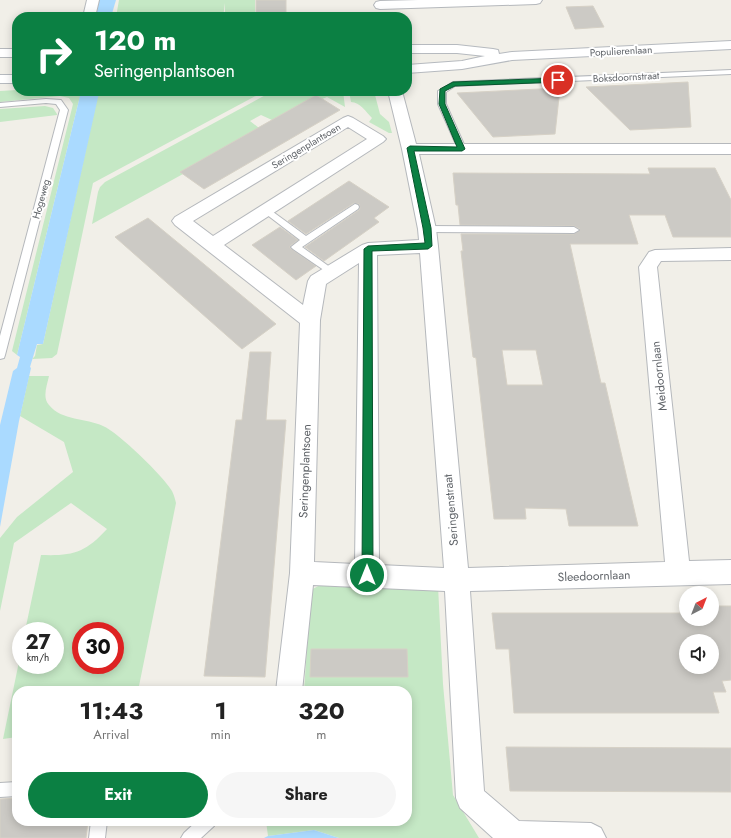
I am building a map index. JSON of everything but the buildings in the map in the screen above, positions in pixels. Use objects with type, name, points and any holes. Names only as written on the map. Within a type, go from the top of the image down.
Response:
[{"type":"street","points":[[90,12],[93,0]]},
{"type":"street","points":[[380,8],[477,1],[536,0]]},
{"type":"street","name":"Populierenlaan","points":[[412,69],[462,65],[512,56],[731,45]]},
{"type":"street","points":[[412,69],[423,61],[423,57],[413,49]]},
{"type":"street","name":"Populierenlaan","points":[[413,49],[466,50],[512,56]]},
{"type":"street","points":[[0,53],[12,54]]},
{"type":"street","points":[[0,79],[12,78]]},
{"type":"street","name":"Seringenstraat","points":[[396,96],[410,148],[428,237],[457,580],[470,798],[513,836],[591,838]]},
{"type":"street","name":"Seringenplantsoen","points":[[212,245],[378,139],[348,121],[180,221],[310,320]]},
{"type":"street","points":[[410,148],[731,149]]},
{"type":"street","name":"Seringenplantsoen","points":[[290,686],[302,573],[310,320],[317,281],[368,249],[428,237]]},
{"type":"street","points":[[367,575],[368,249]]},
{"type":"street","name":"Meidoornlaan","points":[[678,573],[648,267],[655,256],[661,255],[731,254]]},
{"type":"street","name":"Sleedoornlaan","points":[[457,580],[731,572]]},
{"type":"street","points":[[302,573],[457,580]]},
{"type":"lane","name":"Boksdoornstraat","points":[[462,149],[442,104],[442,91],[453,84],[731,72]]},
{"type":"lane","name":"Hogeweg","points":[[0,105],[46,101],[58,102],[64,110],[0,355]]},
{"type":"lane","points":[[331,272],[296,247],[355,207]]},
{"type":"lane","points":[[266,211],[306,240]]},
{"type":"lane","points":[[428,237],[574,230]]},
{"type":"lane","points":[[0,790],[12,789]]},
{"type":"lane","points":[[97,838],[98,826]]},
{"type":"lane","points":[[189,838],[203,826]]},
{"type":"green space","points":[[119,0],[255,0],[255,12],[225,12],[225,3],[224,12],[117,12]]},
{"type":"green space","points":[[12,90],[12,96],[60,96],[0,102],[0,91]]},
{"type":"green space","points":[[60,96],[82,96],[79,100],[17,355],[12,351],[73,104],[69,98]]},
{"type":"green space","points":[[98,96],[256,96],[93,183],[57,354],[52,358],[32,359],[35,356],[37,345],[43,344]]},
{"type":"green space","points":[[264,96],[344,96],[345,107],[327,97],[272,120],[261,115],[250,121],[259,128],[183,174],[92,224],[98,192],[100,187],[105,182]]},
{"type":"green space","points":[[350,96],[375,96],[380,114],[389,122],[392,133],[389,133],[369,122],[372,118],[365,110],[360,105],[351,102]]},
{"type":"green space","points":[[45,106],[53,108],[57,115],[0,122],[0,109]]},
{"type":"green space","points":[[29,376],[49,376],[45,395],[47,402],[54,410],[67,417],[96,423],[110,430],[160,476],[172,491],[174,496],[176,503],[139,686],[14,686],[16,674],[64,674],[64,622],[27,622],[41,555],[62,555],[78,551],[92,543],[107,529],[71,503],[14,543],[0,611],[0,538],[17,517],[73,472],[64,442],[20,416]]},
{"type":"green space","points":[[320,585],[438,586],[443,684],[453,795],[479,838],[339,838],[314,830],[268,836],[267,826],[412,826],[412,686],[304,686],[311,590]]},
{"type":"green space","points":[[12,696],[12,738],[3,739]]},
{"type":"water","points":[[99,0],[116,0],[112,12],[97,12]]},
{"type":"water","points":[[80,96],[98,96],[43,344],[37,344],[30,367],[0,527],[0,425],[13,371],[17,368],[20,357],[17,355]]},
{"type":"water","points":[[314,830],[339,838],[264,838],[268,836]]},
{"type":"route","points":[[367,575],[368,249],[428,246],[427,228],[410,148],[462,149],[442,104],[442,91],[453,84],[558,80]]}]
